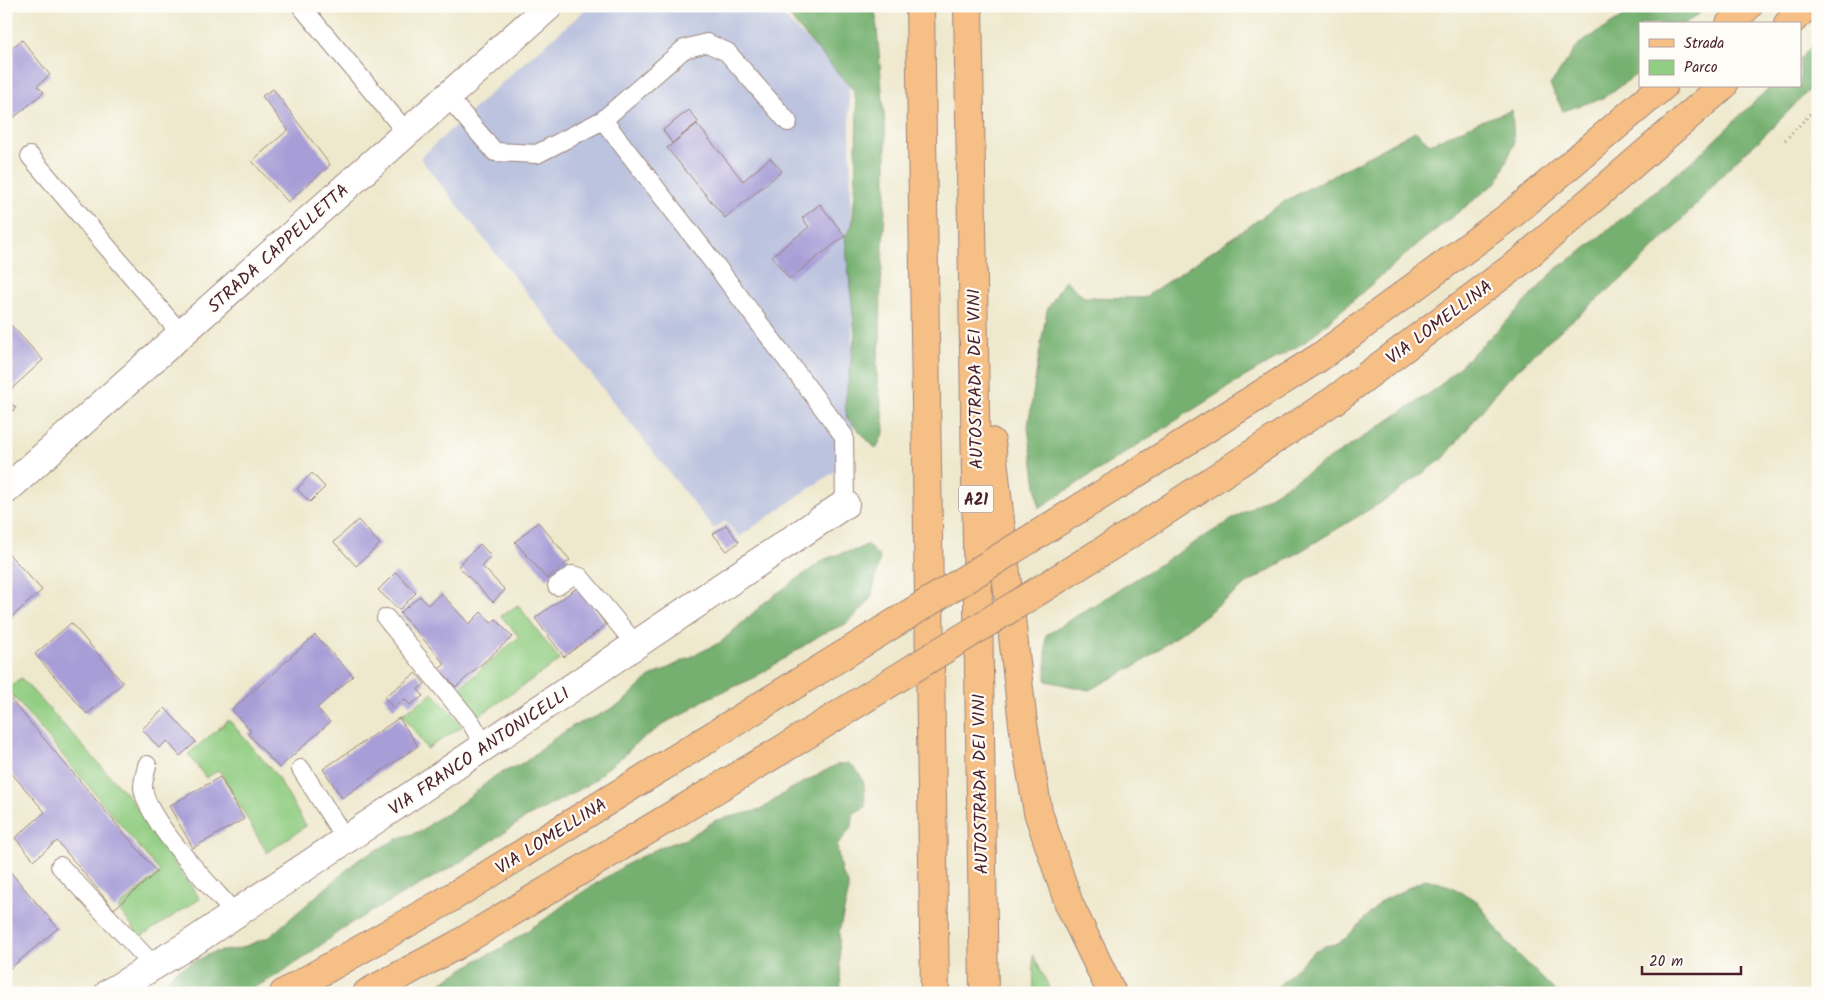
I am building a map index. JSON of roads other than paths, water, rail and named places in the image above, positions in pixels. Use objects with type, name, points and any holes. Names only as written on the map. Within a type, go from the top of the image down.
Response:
[{"type":"main road","points":[[920,6],[935,993]]},
{"type":"main road","name":"AUTOSTRADA DEI VINI","points":[[968,6],[984,993]]},
{"type":"main road","points":[[1732,22],[1748,6]]},
{"type":"main road","points":[[1790,22],[1807,6]]},
{"type":"main road","name":"VIA LOMELLINA","points":[[284,993],[444,902],[1122,482],[1320,357],[1511,215],[1661,88]]},
{"type":"main road","name":"VIA LOMELLINA","points":[[367,993],[455,946],[793,743],[1135,531],[1333,401],[1521,261],[1721,88]]},
{"type":"main road","points":[[973,282],[1023,724],[1038,812],[1069,904],[1112,993]]},
{"type":"main road","points":[[919,993],[920,935],[934,835]]},
{"type":"street","name":"STRADA CAPPELLETTA","points":[[6,490],[549,6]]},
{"type":"street","name":"VIA FRANCO ANTONICELLI","points":[[110,993],[236,914],[846,504]]},
{"type":"lane","points":[[301,6],[407,133]]},
{"type":"lane","points":[[448,97],[495,152],[537,154],[603,120],[684,49],[707,43],[727,52],[788,122]]},
{"type":"lane","points":[[603,120],[844,436],[846,504]]},
{"type":"lane","points":[[30,156],[181,334]]},
{"type":"lane","points":[[557,586],[573,575],[580,577],[636,645]]},
{"type":"lane","points":[[386,618],[472,724],[485,747]]},
{"type":"lane","points":[[147,764],[143,788],[150,808],[169,838],[236,914]]},
{"type":"lane","points":[[301,769],[346,840]]},
{"type":"lane","points":[[60,866],[154,966]]}]
